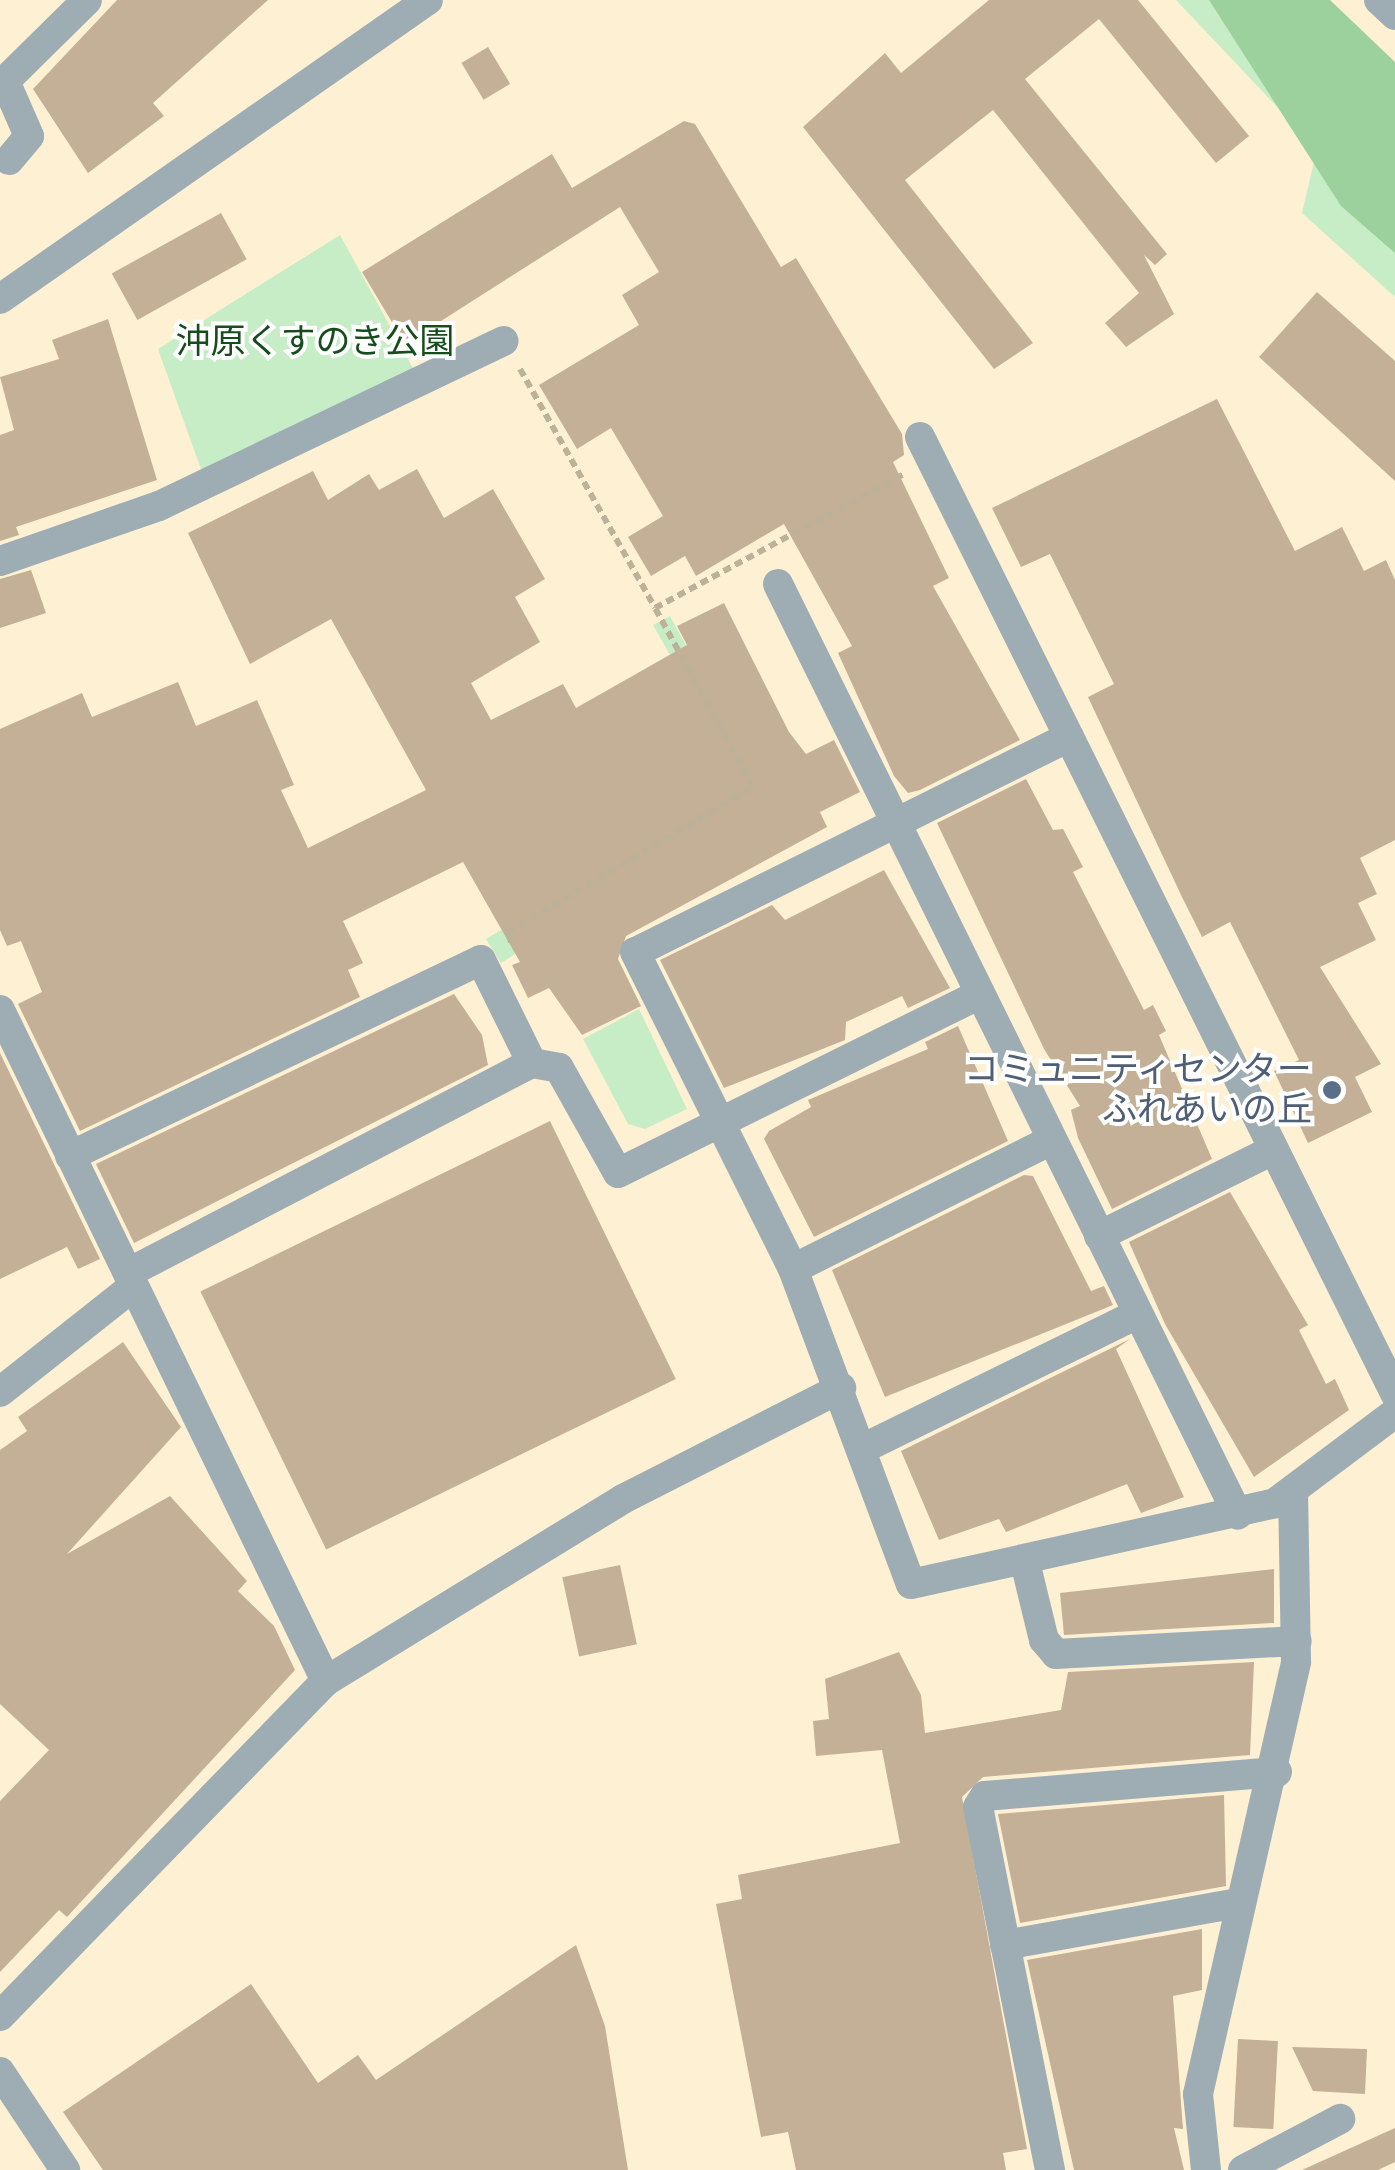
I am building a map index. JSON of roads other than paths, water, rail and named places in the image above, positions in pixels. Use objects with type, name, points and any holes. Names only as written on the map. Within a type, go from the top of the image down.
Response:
[{"type":"street","points":[[9,160],[29,136],[5,80],[87,0]]},
{"type":"street","points":[[0,298],[428,0]]},
{"type":"street","points":[[1379,0],[1395,14]]},
{"type":"street","points":[[0,561],[159,506],[504,341]]},
{"type":"street","points":[[926,448],[1271,1151],[1395,1393]]},
{"type":"street","points":[[778,584],[1238,1515]]},
{"type":"street","points":[[1069,737],[635,952],[793,1268],[864,1448],[911,1584],[1238,1515],[1293,1493],[1395,1413]]},
{"type":"street","points":[[70,1156],[481,960],[532,1063]]},
{"type":"street","points":[[0,1392],[130,1280],[532,1063],[559,1068],[618,1173],[980,994]]},
{"type":"street","points":[[0,1010],[326,1681]]},
{"type":"street","points":[[793,1268],[1052,1140]]},
{"type":"street","points":[[1100,1236],[1271,1151]]},
{"type":"street","points":[[864,1448],[1138,1314]]},
{"type":"street","points":[[0,2016],[326,1681],[623,1500],[841,1388]]},
{"type":"street","points":[[1206,2170],[1198,2094],[1239,1903],[1276,1772],[1298,1641],[1293,1493]]},
{"type":"street","points":[[1025,1562],[1044,1640],[1056,1654],[1298,1641]]},
{"type":"street","points":[[1050,2170],[978,1807],[984,1796],[1276,1772]]},
{"type":"street","points":[[1005,1945],[1239,1903]]},
{"type":"street","points":[[0,2072],[65,2170]]},
{"type":"street","points":[[1242,2170],[1340,2119]]},
{"type":"place","name":"コミュニティセンター ふれあいの丘","points":[[1332,1090]]},
{"type":"park label","name":"沖原くすのき公園","points":[[315,342]]}]
